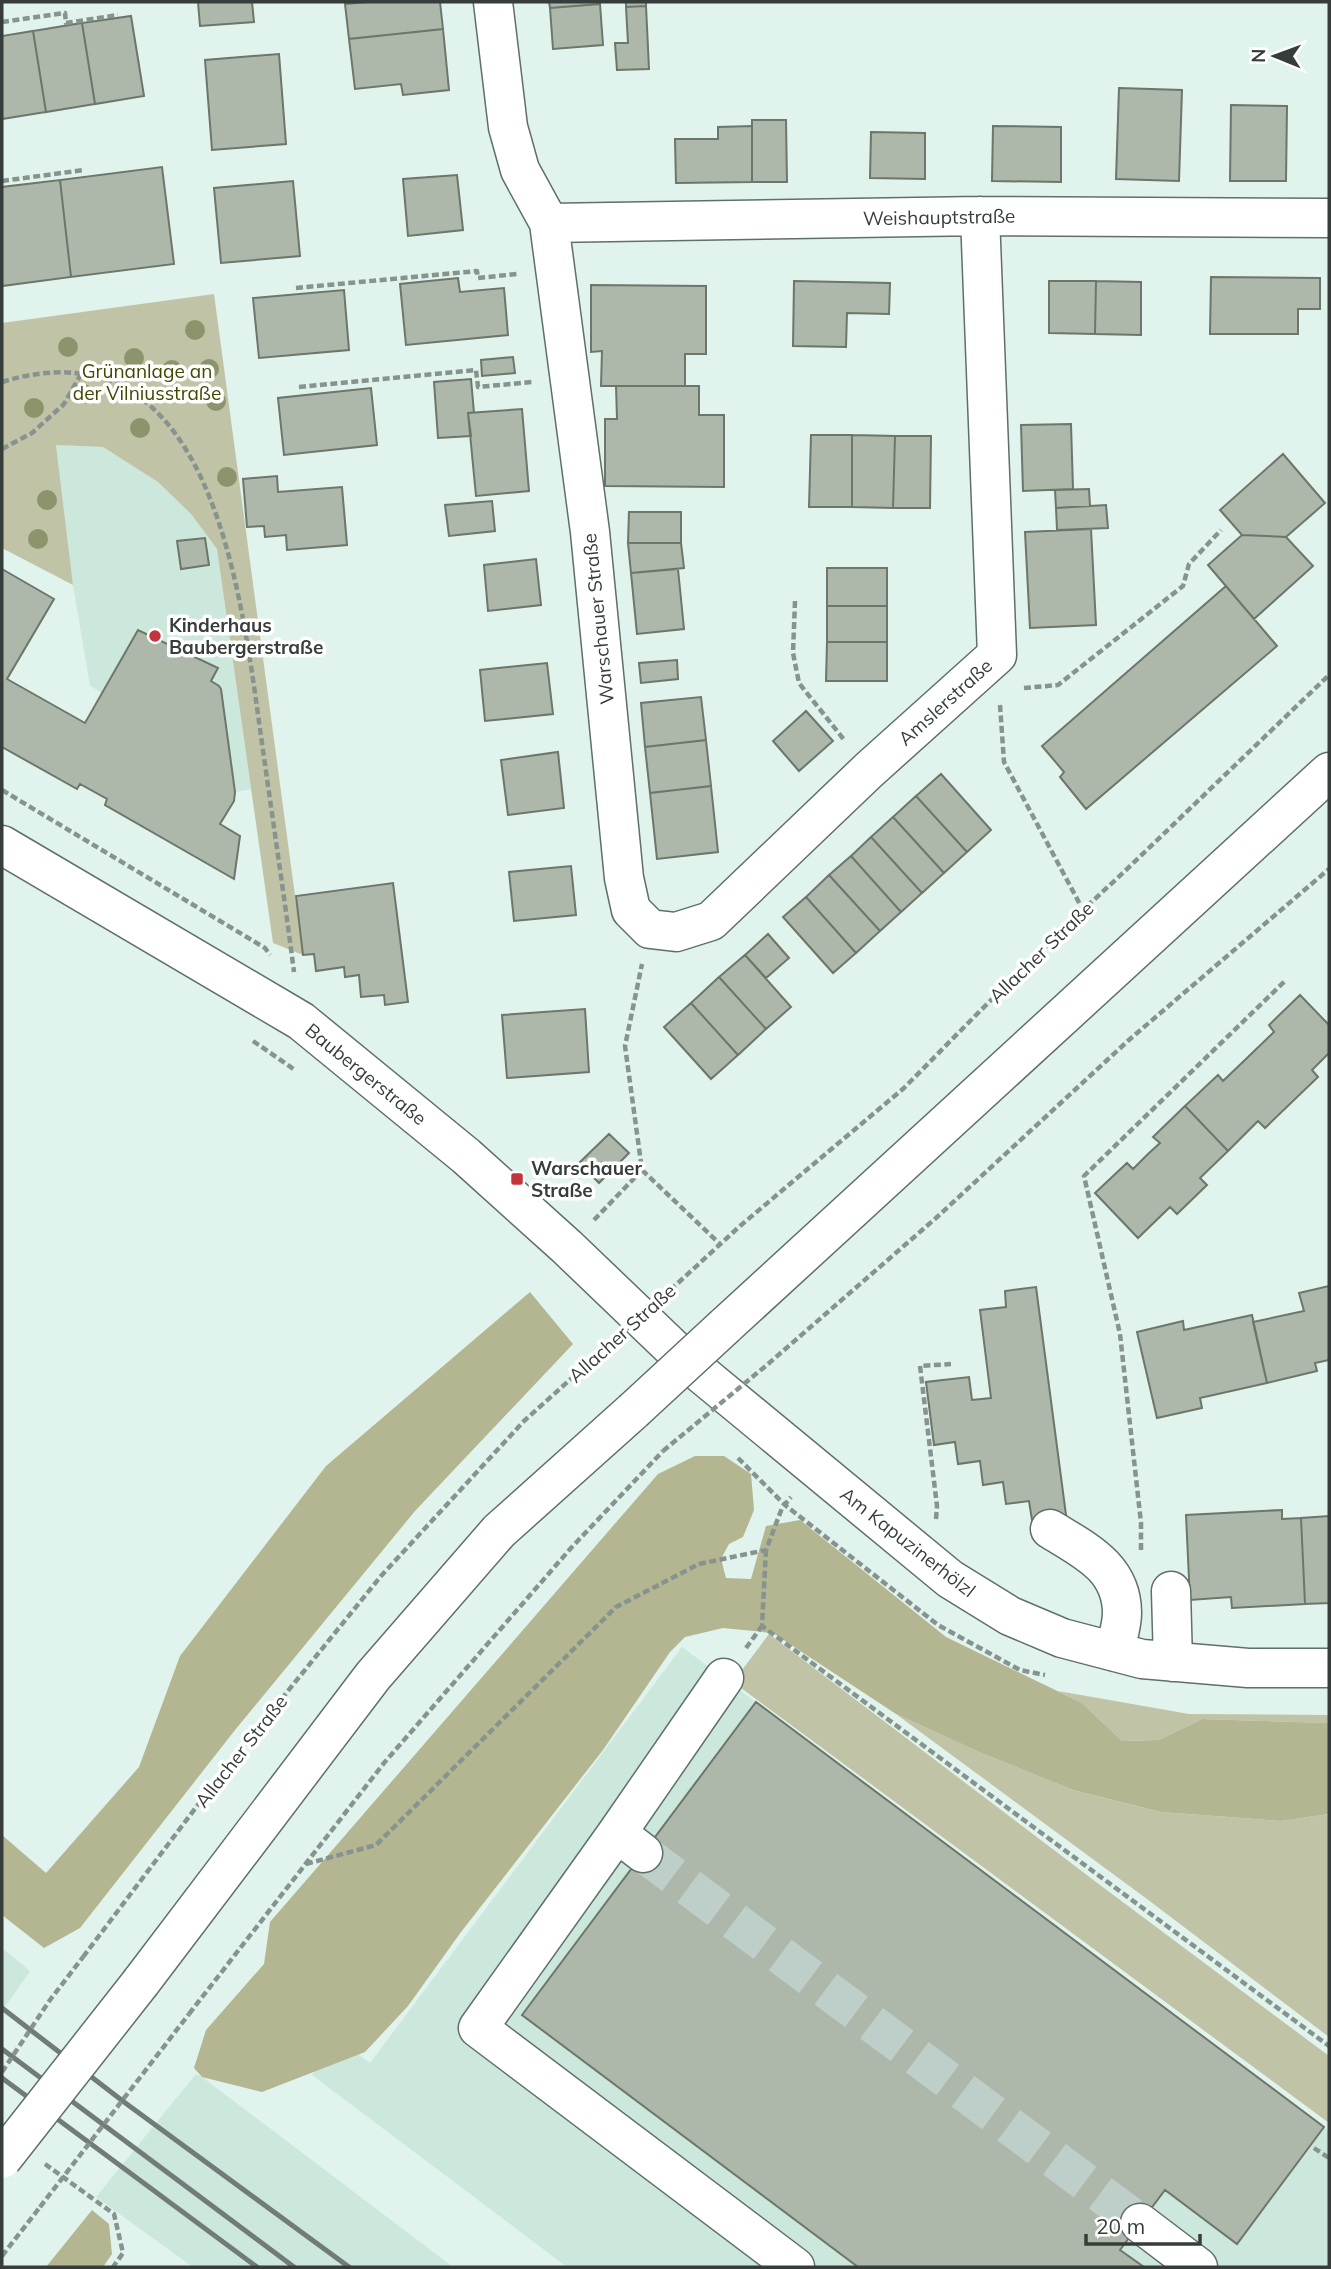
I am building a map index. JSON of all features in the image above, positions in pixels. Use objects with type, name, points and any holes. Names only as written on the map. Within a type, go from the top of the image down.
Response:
[{"type":"street","name":"Warschauer Straße","points":[[493,2],[508,127],[520,170],[549,223],[590,532],[624,878],[631,910],[650,929]]},
{"type":"street","name":"Weishauptstraße","points":[[549,223],[980,216],[1329,218]]},
{"type":"street","name":"Amslerstraße","points":[[650,929],[676,932],[711,921],[869,770],[997,655],[980,216]]},
{"type":"street","points":[[19,2158],[141,1982],[373,1676],[499,1531],[1329,772]]},
{"type":"street","name":"Baubergerstraße","points":[[2,845],[301,1021],[466,1156],[567,1247],[687,1362]]},
{"type":"street","name":"Am Kapuzinerhölzl","points":[[687,1362],[950,1579],[1010,1616],[1062,1638],[1142,1659],[1248,1668],[1329,1668]]},
{"type":"street","points":[[1050,1529],[1098,1559],[1116,1583],[1122,1612],[1115,1652]]},
{"type":"street","points":[[1171,1591],[1173,1662]]},
{"type":"street","points":[[724,1678],[630,1843],[478,2028],[795,2267]]},
{"type":"street","points":[[1140,2223],[1198,2267]]},
{"type":"path","points":[[2,22],[65,13],[66,23],[118,15]]},
{"type":"path","points":[[2,181],[84,170]]},
{"type":"path","points":[[296,288],[477,271],[478,278],[556,271]]},
{"type":"path","points":[[299,387],[476,370],[478,387],[571,379]]},
{"type":"path","points":[[2,382],[32,376],[80,374],[108,380],[130,389],[151,405],[168,424],[202,477],[226,541],[243,615],[301,1021]]},
{"type":"path","points":[[2,449],[32,433],[64,404],[80,374]]},
{"type":"path","points":[[1024,688],[1058,685],[1183,586],[1189,564],[1221,530]]},
{"type":"path","points":[[795,601],[793,653],[799,683],[869,770]]},
{"type":"path","points":[[997,655],[1004,762],[1083,910]]},
{"type":"path","name":"Allacher Straße","points":[[2,2072],[50,2000],[228,1765],[381,1576],[524,1421],[720,1244],[904,1088],[980,1010],[1329,675]]},
{"type":"path","points":[[2,790],[265,948],[277,965]]},
{"type":"path","points":[[2,2256],[393,1753],[571,1548],[663,1451],[936,1218],[1130,1039],[1329,869]]},
{"type":"path","points":[[650,929],[625,1046],[642,1170],[720,1244]]},
{"type":"path","points":[[1142,1562],[1141,1523],[1120,1334],[1084,1176],[1286,980]]},
{"type":"path","points":[[567,1247],[642,1170]]},
{"type":"path","points":[[662,1290],[673,1299]]},
{"type":"path","points":[[746,1364],[757,1374]]},
{"type":"path","points":[[931,1563],[937,1506],[920,1366],[951,1364]]},
{"type":"path","points":[[816,1468],[782,1508],[766,1550],[762,1626],[1329,2046]]},
{"type":"path","points":[[305,1865],[376,1846],[616,1607],[699,1564],[766,1550]]},
{"type":"path","points":[[1314,2148],[1329,2158]]},
{"type":"path","points":[[19,2158],[114,2214],[123,2253],[113,2267]]},
{"type":"shaded area","name":"Kinderhaus Baubergerstraße","points":[[56,445],[103,447],[158,482],[191,514],[217,549],[251,789],[235,792],[234,801],[220,824],[240,836],[234,879],[143,826],[102,693],[90,686],[73,585]]},
{"type":"shaded area","points":[[682,1647],[1329,2131],[1329,2267],[567,2267],[312,2075],[339,2040],[370,2063]]},
{"type":"shaded area","points":[[2,1948],[30,1971],[2,2011]]},
{"type":"shaded area","points":[[196,2074],[453,2267],[193,2267],[96,2197]]},
{"type":"green space","name":"Grünanlage an der Vilniusstraße","points":[[214,294],[303,955],[273,943],[217,549],[191,514],[158,482],[103,447],[56,445],[73,585],[2,548],[2,323]]},
{"type":"green space","points":[[530,1292],[573,1344],[415,1511],[235,1730],[80,1928],[44,1948],[2,1915],[2,1835],[46,1873],[139,1767],[180,1656],[326,1466]]},
{"type":"green space","points":[[695,1456],[724,1456],[751,1474],[754,1510],[743,1537],[729,1544],[721,1559],[726,1578],[751,1579],[766,1526],[800,1520],[946,1637],[1082,1703],[1122,1741],[1159,1740],[1202,1719],[1329,1723],[1329,1814],[1281,1821],[1161,1812],[1073,1790],[979,1752],[896,1714],[773,1633],[723,1628],[685,1637],[670,1652],[603,1750],[461,1932],[408,2006],[365,2052],[262,2092],[202,2077],[194,2068],[206,2030],[264,1964],[270,1922],[658,1474]]},
{"type":"green space","points":[[769,1634],[1329,2056],[1329,2123],[733,1682]]},
{"type":"green space","points":[[1058,1691],[1189,1714],[1329,1715],[1329,1723],[1202,1719],[1159,1740],[1122,1741],[1082,1703]]},
{"type":"green space","points":[[896,1714],[979,1752],[1073,1790],[1161,1812],[1281,1821],[1329,1814],[1329,2037],[1147,1899]]},
{"type":"green space","points":[[92,2210],[109,2224],[112,2254],[103,2267],[46,2267]]},
{"type":"building","points":[[198,2],[252,2],[254,22],[200,26]]},
{"type":"building","points":[[440,2],[443,29],[349,39],[345,4]]},
{"type":"building","points":[[549,2],[600,2],[600,4],[550,8]]},
{"type":"building","points":[[626,2],[646,2],[646,6],[626,7]]},
{"type":"building","points":[[600,4],[603,45],[553,49],[550,8]]},
{"type":"building","points":[[646,6],[649,69],[617,70],[615,43],[628,43],[626,7]]},
{"type":"building","points":[[131,16],[144,96],[95,104],[82,23]]},
{"type":"building","points":[[82,23],[95,104],[46,112],[33,31]]},
{"type":"building","points":[[443,29],[449,90],[403,95],[401,84],[355,89],[349,39]]},
{"type":"building","points":[[33,31],[46,112],[2,119],[2,36]]},
{"type":"building","points":[[279,54],[286,144],[212,150],[205,60]]},
{"type":"building","points":[[1119,88],[1182,90],[1179,181],[1116,179]]},
{"type":"building","points":[[1231,105],[1287,106],[1286,181],[1230,181]]},
{"type":"building","points":[[752,120],[786,120],[787,182],[752,182]]},
{"type":"building","points":[[752,126],[752,182],[676,183],[675,139],[718,139],[718,127]]},
{"type":"building","points":[[993,126],[1061,127],[1061,182],[992,181]]},
{"type":"building","points":[[871,132],[925,133],[925,179],[870,178]]},
{"type":"building","points":[[162,167],[174,264],[71,277],[60,180]]},
{"type":"building","points":[[457,175],[463,230],[408,236],[403,179]]},
{"type":"building","points":[[60,180],[71,277],[2,286],[2,187]]},
{"type":"building","points":[[293,181],[300,256],[221,263],[214,188]]},
{"type":"building","points":[[1211,277],[1320,278],[1320,309],[1298,309],[1298,334],[1210,334]]},
{"type":"building","points":[[458,278],[460,292],[504,288],[508,335],[406,345],[400,284]]},
{"type":"building","points":[[794,281],[890,283],[889,314],[847,313],[846,347],[793,346]]},
{"type":"building","points":[[1049,281],[1096,281],[1095,334],[1049,333]]},
{"type":"building","points":[[1096,281],[1141,282],[1141,335],[1095,334]]},
{"type":"building","points":[[591,285],[706,286],[706,354],[685,354],[685,386],[601,386],[602,351],[591,352]]},
{"type":"building","points":[[344,290],[349,350],[259,358],[253,298]]},
{"type":"building","points":[[513,357],[515,373],[482,376],[481,360]]},
{"type":"building","points":[[471,379],[474,413],[468,413],[471,436],[438,438],[434,382]]},
{"type":"building","points":[[616,386],[699,386],[699,415],[724,415],[724,487],[605,486],[605,419],[617,419]]},
{"type":"building","points":[[371,388],[377,445],[284,455],[278,398]]},
{"type":"building","points":[[522,409],[529,491],[476,496],[468,413]]},
{"type":"building","points":[[1071,424],[1073,489],[1023,491],[1021,425]]},
{"type":"building","points":[[811,435],[852,435],[852,507],[809,507]]},
{"type":"building","points":[[852,435],[895,436],[893,508],[852,507]]},
{"type":"building","points":[[895,436],[931,436],[930,508],[893,508]]},
{"type":"building","points":[[1283,454],[1325,503],[1286,537],[1242,535],[1220,510]]},
{"type":"building","points":[[277,476],[278,492],[342,487],[347,545],[287,550],[286,535],[265,537],[264,526],[247,527],[243,479]]},
{"type":"building","points":[[1089,489],[1090,506],[1056,508],[1055,490]]},
{"type":"building","points":[[492,501],[495,531],[449,536],[445,505]]},
{"type":"building","points":[[1106,505],[1108,528],[1057,530],[1056,508]]},
{"type":"building","points":[[629,512],[681,512],[681,543],[628,543]]},
{"type":"building","points":[[1091,529],[1096,625],[1030,628],[1025,532]]},
{"type":"building","points":[[1242,535],[1286,537],[1313,566],[1254,619],[1208,565]]},
{"type":"building","points":[[205,538],[209,565],[181,569],[177,541]]},
{"type":"building","points":[[628,543],[681,543],[684,568],[631,573]]},
{"type":"building","points":[[536,559],[541,605],[488,611],[484,565]]},
{"type":"building","points":[[827,568],[887,568],[887,606],[827,606]]},
{"type":"building","points":[[2,569],[54,599],[7,679],[85,723],[138,630],[218,668],[211,681],[221,689],[235,792],[234,801],[220,824],[240,836],[234,879],[105,805],[107,799],[80,784],[77,789],[2,747]]},
{"type":"building","points":[[678,569],[684,629],[637,634],[631,573]]},
{"type":"building","points":[[1226,586],[1277,646],[1086,809],[1060,777],[1064,772],[1042,746]]},
{"type":"building","points":[[827,606],[887,606],[887,642],[827,642]]},
{"type":"building","points":[[827,642],[887,642],[887,681],[826,681]]},
{"type":"building","points":[[677,660],[678,679],[641,683],[639,663]]},
{"type":"building","points":[[547,663],[553,714],[485,721],[480,670]]},
{"type":"building","points":[[701,697],[706,740],[645,747],[641,703]]},
{"type":"building","points":[[806,711],[833,741],[799,771],[773,741]]},
{"type":"building","points":[[706,740],[711,786],[650,793],[645,747]]},
{"type":"building","points":[[558,752],[564,808],[508,815],[501,760]]},
{"type":"building","points":[[941,774],[991,830],[967,852],[916,796]]},
{"type":"building","points":[[711,786],[718,852],[657,859],[650,793]]},
{"type":"building","points":[[916,796],[967,852],[944,873],[893,817]]},
{"type":"building","points":[[893,817],[944,873],[922,893],[871,837]]},
{"type":"building","points":[[871,837],[922,893],[901,912],[851,856]]},
{"type":"building","points":[[851,856],[901,912],[880,931],[829,875]]},
{"type":"building","points":[[571,866],[576,915],[514,921],[509,872]]},
{"type":"building","points":[[829,875],[880,931],[856,953],[806,897]]},
{"type":"building","points":[[393,883],[408,1002],[385,1005],[384,995],[361,997],[359,975],[345,977],[344,967],[316,971],[314,954],[303,955],[296,896]]},
{"type":"building","points":[[806,897],[856,953],[833,973],[783,917]]},
{"type":"building","points":[[768,934],[789,958],[766,978],[745,955]]},
{"type":"building","points":[[745,955],[791,1007],[766,1029],[719,977]]},
{"type":"building","points":[[719,977],[766,1029],[738,1055],[691,1003]]},
{"type":"building","points":[[1300,995],[1329,1025],[1329,1053],[1312,1070],[1318,1077],[1265,1128],[1258,1121],[1228,1151],[1185,1106],[1218,1075],[1223,1081],[1274,1032],[1269,1025]]},
{"type":"building","points":[[691,1003],[738,1055],[711,1079],[664,1027]]},
{"type":"building","points":[[585,1009],[589,1072],[507,1078],[502,1015]]},
{"type":"building","points":[[1185,1106],[1228,1151],[1200,1178],[1207,1185],[1177,1214],[1170,1207],[1138,1238],[1095,1193],[1127,1163],[1133,1169],[1160,1143],[1153,1137]]},
{"type":"building","points":[[609,1134],[629,1153],[599,1183],[579,1163]]},
{"type":"building","points":[[1329,1286],[1329,1360],[1315,1363],[1317,1371],[1267,1383],[1253,1322],[1304,1311],[1299,1293]]},
{"type":"building","points":[[1036,1287],[1066,1515],[1032,1520],[1029,1501],[1006,1504],[1003,1482],[983,1485],[980,1461],[958,1464],[955,1442],[934,1445],[926,1382],[969,1377],[972,1400],[991,1398],[980,1310],[1006,1307],[1005,1291]]},
{"type":"building","points":[[1252,1315],[1267,1383],[1200,1398],[1202,1408],[1157,1418],[1137,1332],[1183,1321],[1184,1330]]},
{"type":"building","points":[[1282,1510],[1282,1519],[1301,1518],[1305,1604],[1232,1608],[1231,1597],[1190,1600],[1186,1515]]},
{"type":"building","points":[[1329,1516],[1329,1603],[1305,1604],[1301,1518]]},
{"type":"building","points":[[756,1702],[1324,2127],[1237,2244],[1165,2190],[1120,2250],[1144,2267],[858,2267],[522,2015]]},
{"type":"tunnel","points":[[643,1853],[1140,2223]]},
{"type":"railway","points":[[2,2008],[124,2102],[349,2267]]},
{"type":"railway","points":[[2,2049],[294,2267]]},
{"type":"railway","points":[[2,2078],[257,2267]]},
{"type":"place","name":"Kinderhaus Baubergerstraße","points":[[155,636]]},
{"type":"place","name":"Warschauer Straße","points":[[517,1179]]}]
